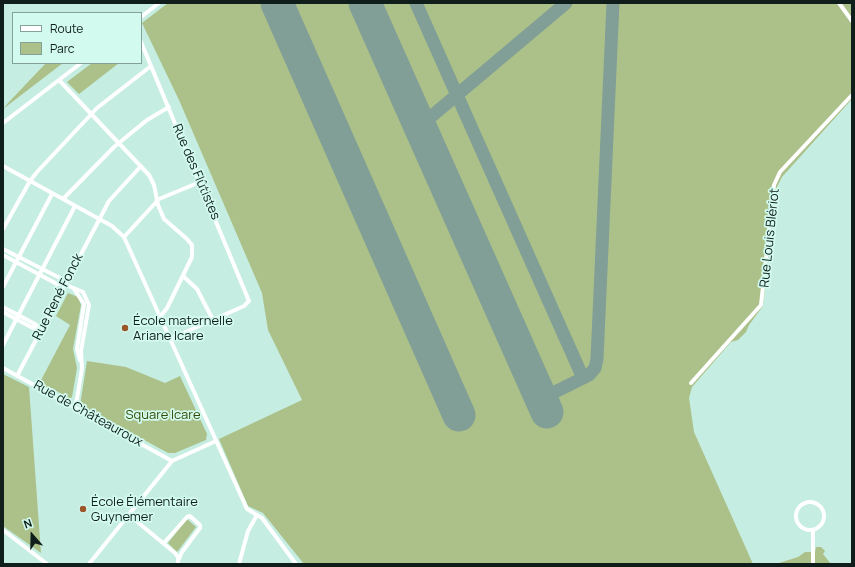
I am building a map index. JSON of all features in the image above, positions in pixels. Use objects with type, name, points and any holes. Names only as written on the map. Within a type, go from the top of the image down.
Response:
[{"type":"street","points":[[142,15],[158,3]]},
{"type":"street","points":[[838,3],[852,21]]},
{"type":"street","name":"Rue des Flûtistes","points":[[142,44],[249,302],[244,306],[213,320]]},
{"type":"street","points":[[3,123],[80,64]]},
{"type":"street","points":[[3,229],[30,181],[91,113],[108,98],[152,66]]},
{"type":"street","points":[[59,80],[141,166],[153,181],[157,201],[166,221],[188,239],[192,246],[192,256],[183,276],[167,308],[160,317]]},
{"type":"street","name":"Rue Louis Blériot","points":[[691,383],[757,312],[761,305],[774,185],[780,172],[852,95]]},
{"type":"street","points":[[63,199],[119,142],[147,120],[169,107]]},
{"type":"street","name":"Rue René Fonck","points":[[17,376],[64,284],[112,197],[141,166]]},
{"type":"street","points":[[3,167],[100,219],[115,228],[124,237],[247,509],[262,518],[296,564]]},
{"type":"street","points":[[124,237],[157,201],[166,195],[200,182]]},
{"type":"street","points":[[3,287],[52,194]]},
{"type":"street","points":[[3,346],[75,206]]},
{"type":"street","points":[[3,249],[18,260]]},
{"type":"street","points":[[3,254],[42,272],[60,278],[64,284],[74,289],[84,304],[77,349],[82,368],[77,399],[74,406]]},
{"type":"street","points":[[170,339],[213,320],[197,289],[183,276]]},
{"type":"street","points":[[3,306],[35,324],[41,330]]},
{"type":"street","points":[[3,312],[17,320],[41,330]]},
{"type":"street","name":"Rue de Châteauroux","points":[[3,368],[172,461]]},
{"type":"street","points":[[89,564],[172,461],[216,440]]},
{"type":"street","points":[[806,502],[816,503],[824,512],[824,520],[820,526],[813,530],[807,530],[800,526],[796,520],[798,508],[806,502]]},
{"type":"street","points":[[129,515],[175,553],[178,563]]},
{"type":"street","points":[[239,564],[248,531],[257,515]]},
{"type":"street","points":[[164,543],[187,517],[190,516],[200,525],[200,528],[182,552],[178,563]]},
{"type":"street","points":[[3,530],[47,564]]},
{"type":"street","points":[[813,530],[813,564]]},
{"type":"green space","points":[[168,3],[852,3],[852,99],[782,177],[776,189],[763,306],[749,325],[746,332],[738,340],[731,342],[692,387],[689,398],[694,432],[753,564],[304,564],[263,513],[248,506],[219,439],[302,400],[268,330],[262,293],[179,100],[142,23]]},
{"type":"green space","points":[[45,64],[62,64],[3,109]]},
{"type":"green space","points":[[91,64],[118,64],[79,94],[67,82]]},
{"type":"green space","points":[[68,293],[78,297],[81,305],[73,349],[77,368],[72,397],[69,399],[52,388],[39,384],[70,325],[56,316]]},
{"type":"green space","name":"Square Icare","points":[[87,361],[126,367],[165,383],[180,376],[207,434],[206,440],[175,453],[168,453],[80,405]]},
{"type":"green space","points":[[3,374],[29,387],[41,553],[3,526]]},
{"type":"green space","points":[[187,519],[196,527],[177,552],[168,543]]},
{"type":"green space","points":[[816,547],[821,547],[825,551],[823,554],[831,564],[776,564],[798,557],[805,552],[815,552]]},
{"type":"taxiway","points":[[416,3],[583,378]]},
{"type":"taxiway","points":[[420,126],[566,3]]},
{"type":"taxiway","points":[[541,399],[589,375],[595,368],[597,359],[613,3]]},
{"type":"runway","points":[[277,3],[459,415]]},
{"type":"runway","points":[[365,3],[547,412]]},
{"type":"place","name":"École maternelle Ariane Icare","points":[[125,328]]},
{"type":"place","name":"École Élémentaire Guynemer","points":[[83,509]]}]
